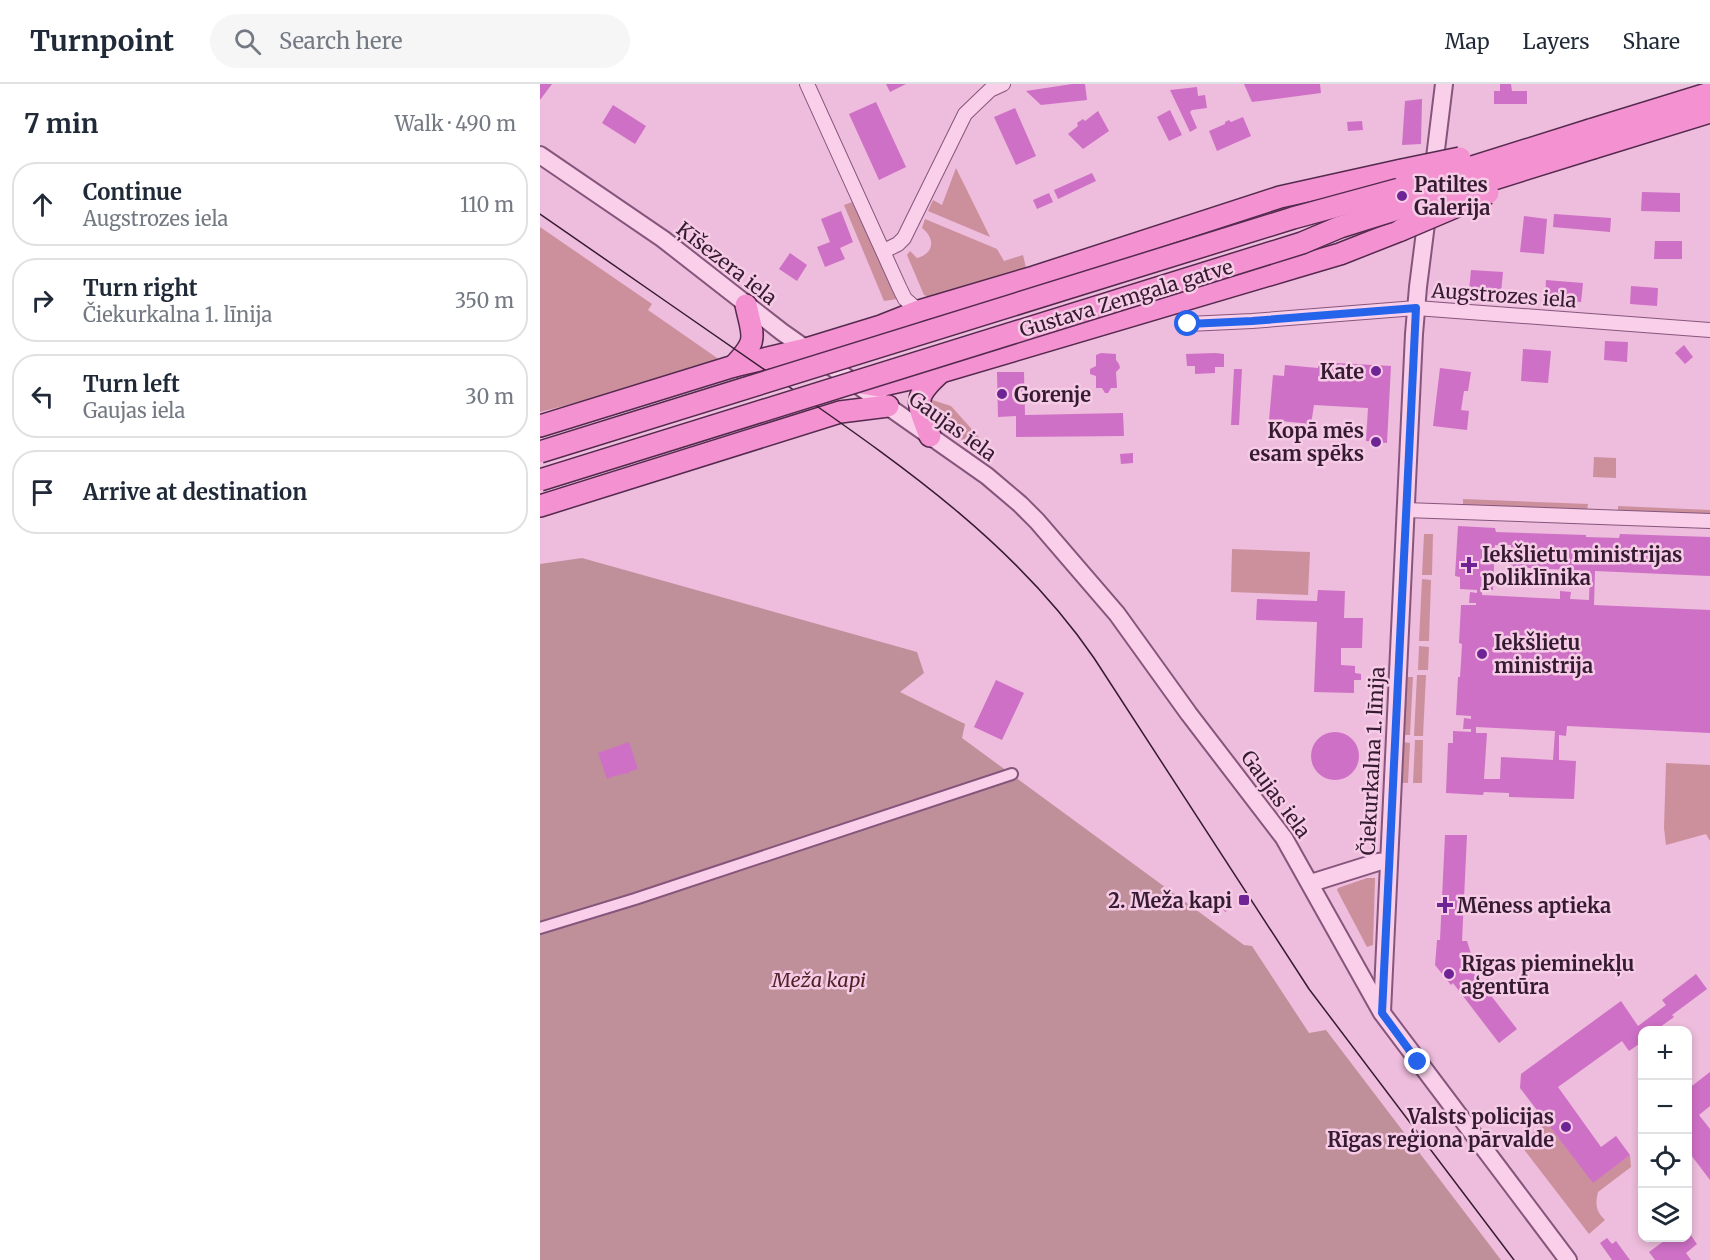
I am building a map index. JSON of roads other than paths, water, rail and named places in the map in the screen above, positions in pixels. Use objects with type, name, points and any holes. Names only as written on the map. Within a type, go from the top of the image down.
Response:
[{"type":"main road","name":"Gustava Zemgala gatve","points":[[540,480],[1302,243],[1340,227],[1592,139],[1710,93]]},
{"type":"main road","name":"Gustava Zemgala gatve","points":[[540,452],[1293,218],[1592,139],[1710,112]]},
{"type":"main road","points":[[540,426],[734,366],[806,349],[881,326],[919,311],[1034,278],[1280,197],[1592,139]]},
{"type":"main road","points":[[855,382],[879,386],[941,372],[1340,254],[1411,226],[1592,139]]},
{"type":"main road","points":[[734,366],[751,347],[753,336],[746,305]]},
{"type":"main road","points":[[840,412],[850,397],[857,364],[864,346],[881,326]]},
{"type":"main road","points":[[930,436],[919,406],[921,394],[941,372]]},
{"type":"main road","points":[[638,396],[661,395],[685,388],[699,396],[707,412],[709,431],[703,444],[676,454],[655,469]]},
{"type":"main road","points":[[540,506],[840,412],[888,406]]},
{"type":"street","points":[[807,84],[905,299],[919,311]]},
{"type":"street","points":[[884,251],[904,238],[965,114],[990,90],[1003,84]]},
{"type":"street","name":"Čiekurkalna 1. līnija","points":[[1382,1013],[1416,308],[1444,84]]},
{"type":"street","name":"Ķīšezera iela","points":[[540,155],[663,240],[746,305],[888,406]]},
{"type":"street","name":"Augstrozes iela","points":[[1188,324],[1416,308],[1710,330]]},
{"type":"street","name":"Gaujas iela","points":[[888,406],[987,476],[1020,504],[1102,597],[1284,838],[1382,1013],[1568,1260]]},
{"type":"street","points":[[1405,510],[1710,521]]},
{"type":"street","points":[[540,928],[635,899],[1012,774]]},
{"type":"street","points":[[1311,883],[1388,861]]},
{"type":"tram line","points":[[540,214],[880,451],[958,512],[1031,580],[1094,658],[1309,989],[1514,1260]]},
{"type":"place","name":"Patiltes Galerija","points":[[1402,196]]},
{"type":"place","name":"Kate","points":[[1376,371]]},
{"type":"place","name":"Gorenje","points":[[1002,394]]},
{"type":"place","name":"Kopā mēs esam spēks","points":[[1376,442]]},
{"type":"place","name":"Iekšlietu ministrijas poliklīnika","points":[[1469,565]]},
{"type":"place","name":"Iekšlietu ministrija","points":[[1482,654]]},
{"type":"place","name":"2. Meža kapi","points":[[1244,900]]},
{"type":"place","name":"Mēness aptieka","points":[[1445,905]]},
{"type":"place","name":"Rīgas pieminekļu aģentūra","points":[[1449,974]]},
{"type":"place","name":"Valsts policijas Rīgas reģiona pārvalde","points":[[1566,1127]]},
{"type":"park label","name":"Meža kapi","points":[[819,979]]}]
